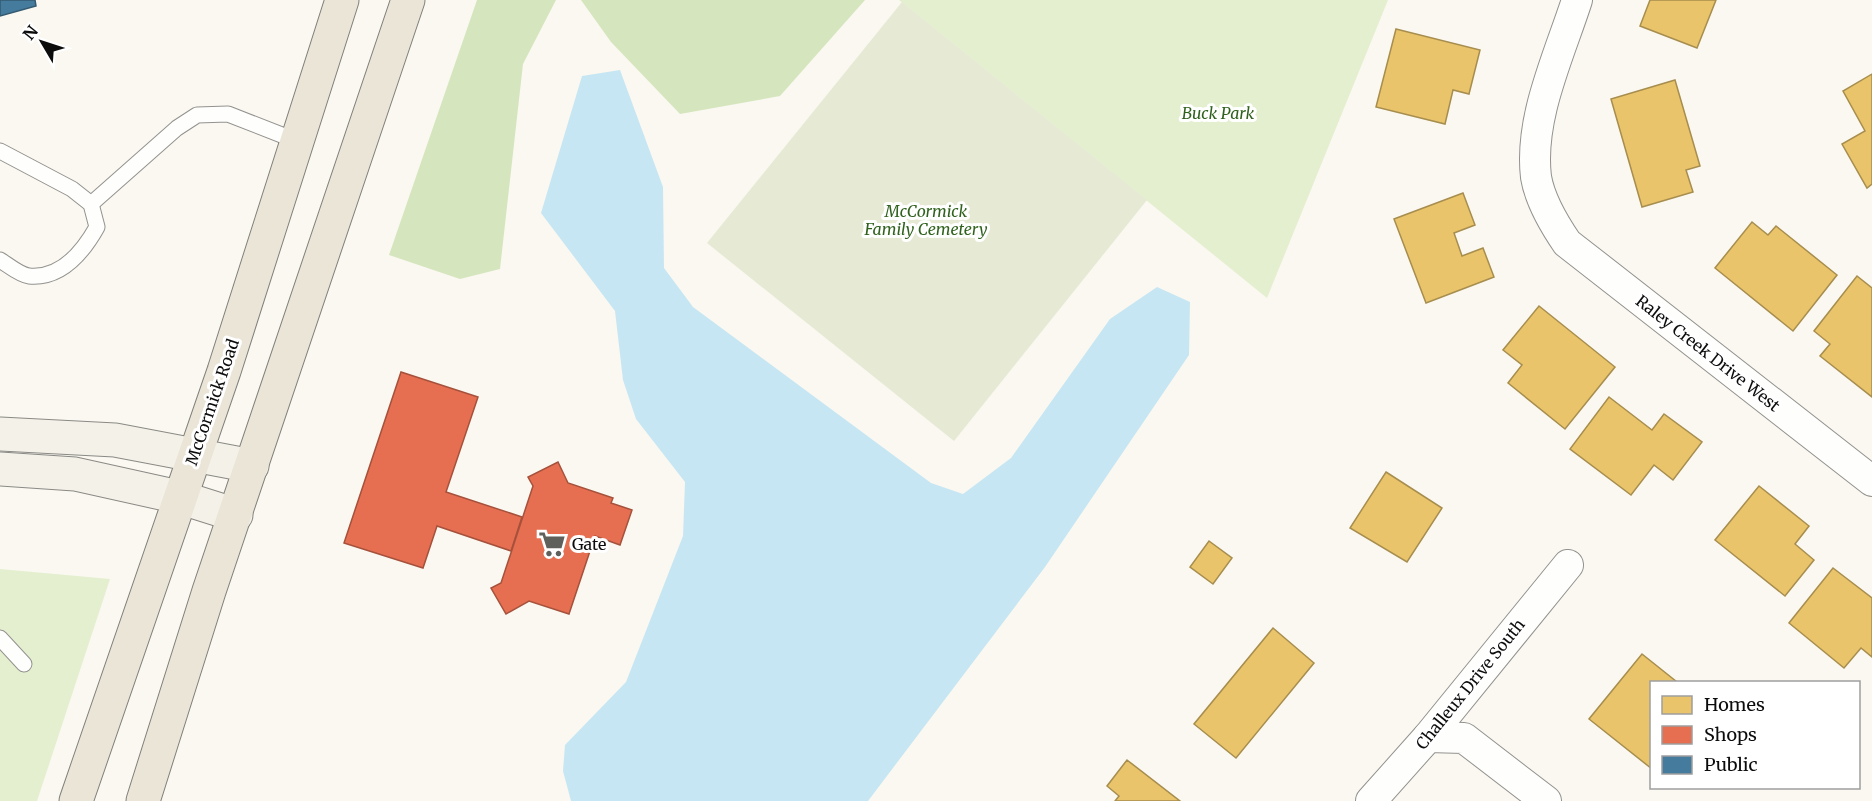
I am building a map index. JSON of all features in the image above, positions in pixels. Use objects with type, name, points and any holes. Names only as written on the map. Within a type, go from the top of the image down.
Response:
[{"type":"main road","name":"McCormick Road","points":[[76,801],[193,455],[224,372],[342,0]]},
{"type":"main road","points":[[143,801],[408,0]]},
{"type":"street","name":"Raley Creek Drive West","points":[[1577,0],[1541,110],[1535,146],[1537,179],[1551,219],[1568,243],[1872,481]]},
{"type":"street","points":[[0,434],[115,440],[252,466]]},
{"type":"street","points":[[0,469],[75,474],[179,497],[236,515]]},
{"type":"street","name":"Challeux Drive South","points":[[1371,801],[1428,737],[1568,564]]},
{"type":"street","points":[[1428,737],[1464,738],[1546,801]]},
{"type":"lane","points":[[92,204],[177,128],[197,115],[228,114],[297,141]]},
{"type":"lane","points":[[0,151],[72,189],[92,204],[97,227],[84,250],[57,272],[28,276],[0,260]]},
{"type":"lane","points":[[0,638],[24,664]]},
{"type":"green space","points":[[477,0],[556,0],[523,64],[500,269],[460,279],[389,255]]},
{"type":"green space","points":[[581,0],[865,0],[780,96],[680,114],[611,42]]},
{"type":"green space","name":"Buck Park","points":[[899,0],[1388,0],[1267,298]]},
{"type":"green space","name":"McCormick Family Cemetery","points":[[902,2],[1147,200],[954,441],[707,243]]},
{"type":"green space","points":[[0,569],[110,579],[37,801],[0,801]]},
{"type":"water","points":[[620,70],[663,187],[664,268],[693,307],[931,483],[963,494],[1011,458],[1110,319],[1157,287],[1190,302],[1189,355],[1045,567],[868,801],[571,801],[563,771],[565,745],[626,682],[683,536],[685,482],[636,419],[623,380],[615,311],[541,213],[582,76]]},
{"type":"building: Homes","points":[[1650,0],[1716,0],[1697,48],[1640,26]]},
{"type":"building: Homes","points":[[1396,29],[1480,50],[1469,94],[1453,90],[1445,124],[1376,107]]},
{"type":"building: Homes","points":[[1872,74],[1872,184],[1867,188],[1842,144],[1865,131],[1843,91]]},
{"type":"building: Homes","points":[[1675,80],[1700,166],[1686,170],[1693,192],[1642,207],[1611,99]]},
{"type":"building: Homes","points":[[1463,193],[1475,225],[1454,233],[1462,256],[1483,248],[1494,277],[1426,303],[1394,219]]},
{"type":"building: Homes","points":[[1752,222],[1768,235],[1776,226],[1837,275],[1793,331],[1715,268]]},
{"type":"building: Homes","points":[[1857,276],[1872,288],[1872,397],[1820,356],[1830,344],[1814,331]]},
{"type":"building: Homes","points":[[1539,306],[1615,367],[1565,429],[1508,383],[1522,365],[1503,350]]},
{"type":"building: Homes","points":[[1609,397],[1652,430],[1664,414],[1702,442],[1673,480],[1654,465],[1631,495],[1570,449]]},
{"type":"building: Homes","points":[[1386,472],[1442,508],[1407,562],[1350,528]]},
{"type":"building: Homes","points":[[1759,486],[1809,526],[1795,544],[1814,560],[1785,596],[1715,540]]},
{"type":"building: Homes","points":[[1209,541],[1232,558],[1213,584],[1190,567]]},
{"type":"building: Homes","points":[[1833,568],[1872,598],[1872,657],[1861,648],[1844,668],[1789,623]]},
{"type":"building: Homes","points":[[1273,628],[1314,663],[1236,758],[1194,724]]},
{"type":"building: Homes","points":[[1642,654],[1676,681],[1650,681],[1650,767],[1589,719]]},
{"type":"building: Homes","points":[[1127,760],[1180,801],[1115,801],[1119,796],[1107,786]]},
{"type":"building: Shops","points":[[401,372],[478,397],[446,492],[522,517],[511,551],[437,526],[423,568],[344,543]]},
{"type":"building: Shops","points":[[558,462],[568,483],[613,498],[611,503],[632,510],[620,545],[595,536],[569,614],[529,601],[506,614],[491,588],[501,583],[533,486],[528,477]]},
{"type":"building: Public","points":[[0,0],[35,0],[36,6],[0,16]]},
{"type":"place","name":"Gate","points":[[552,544]]}]
